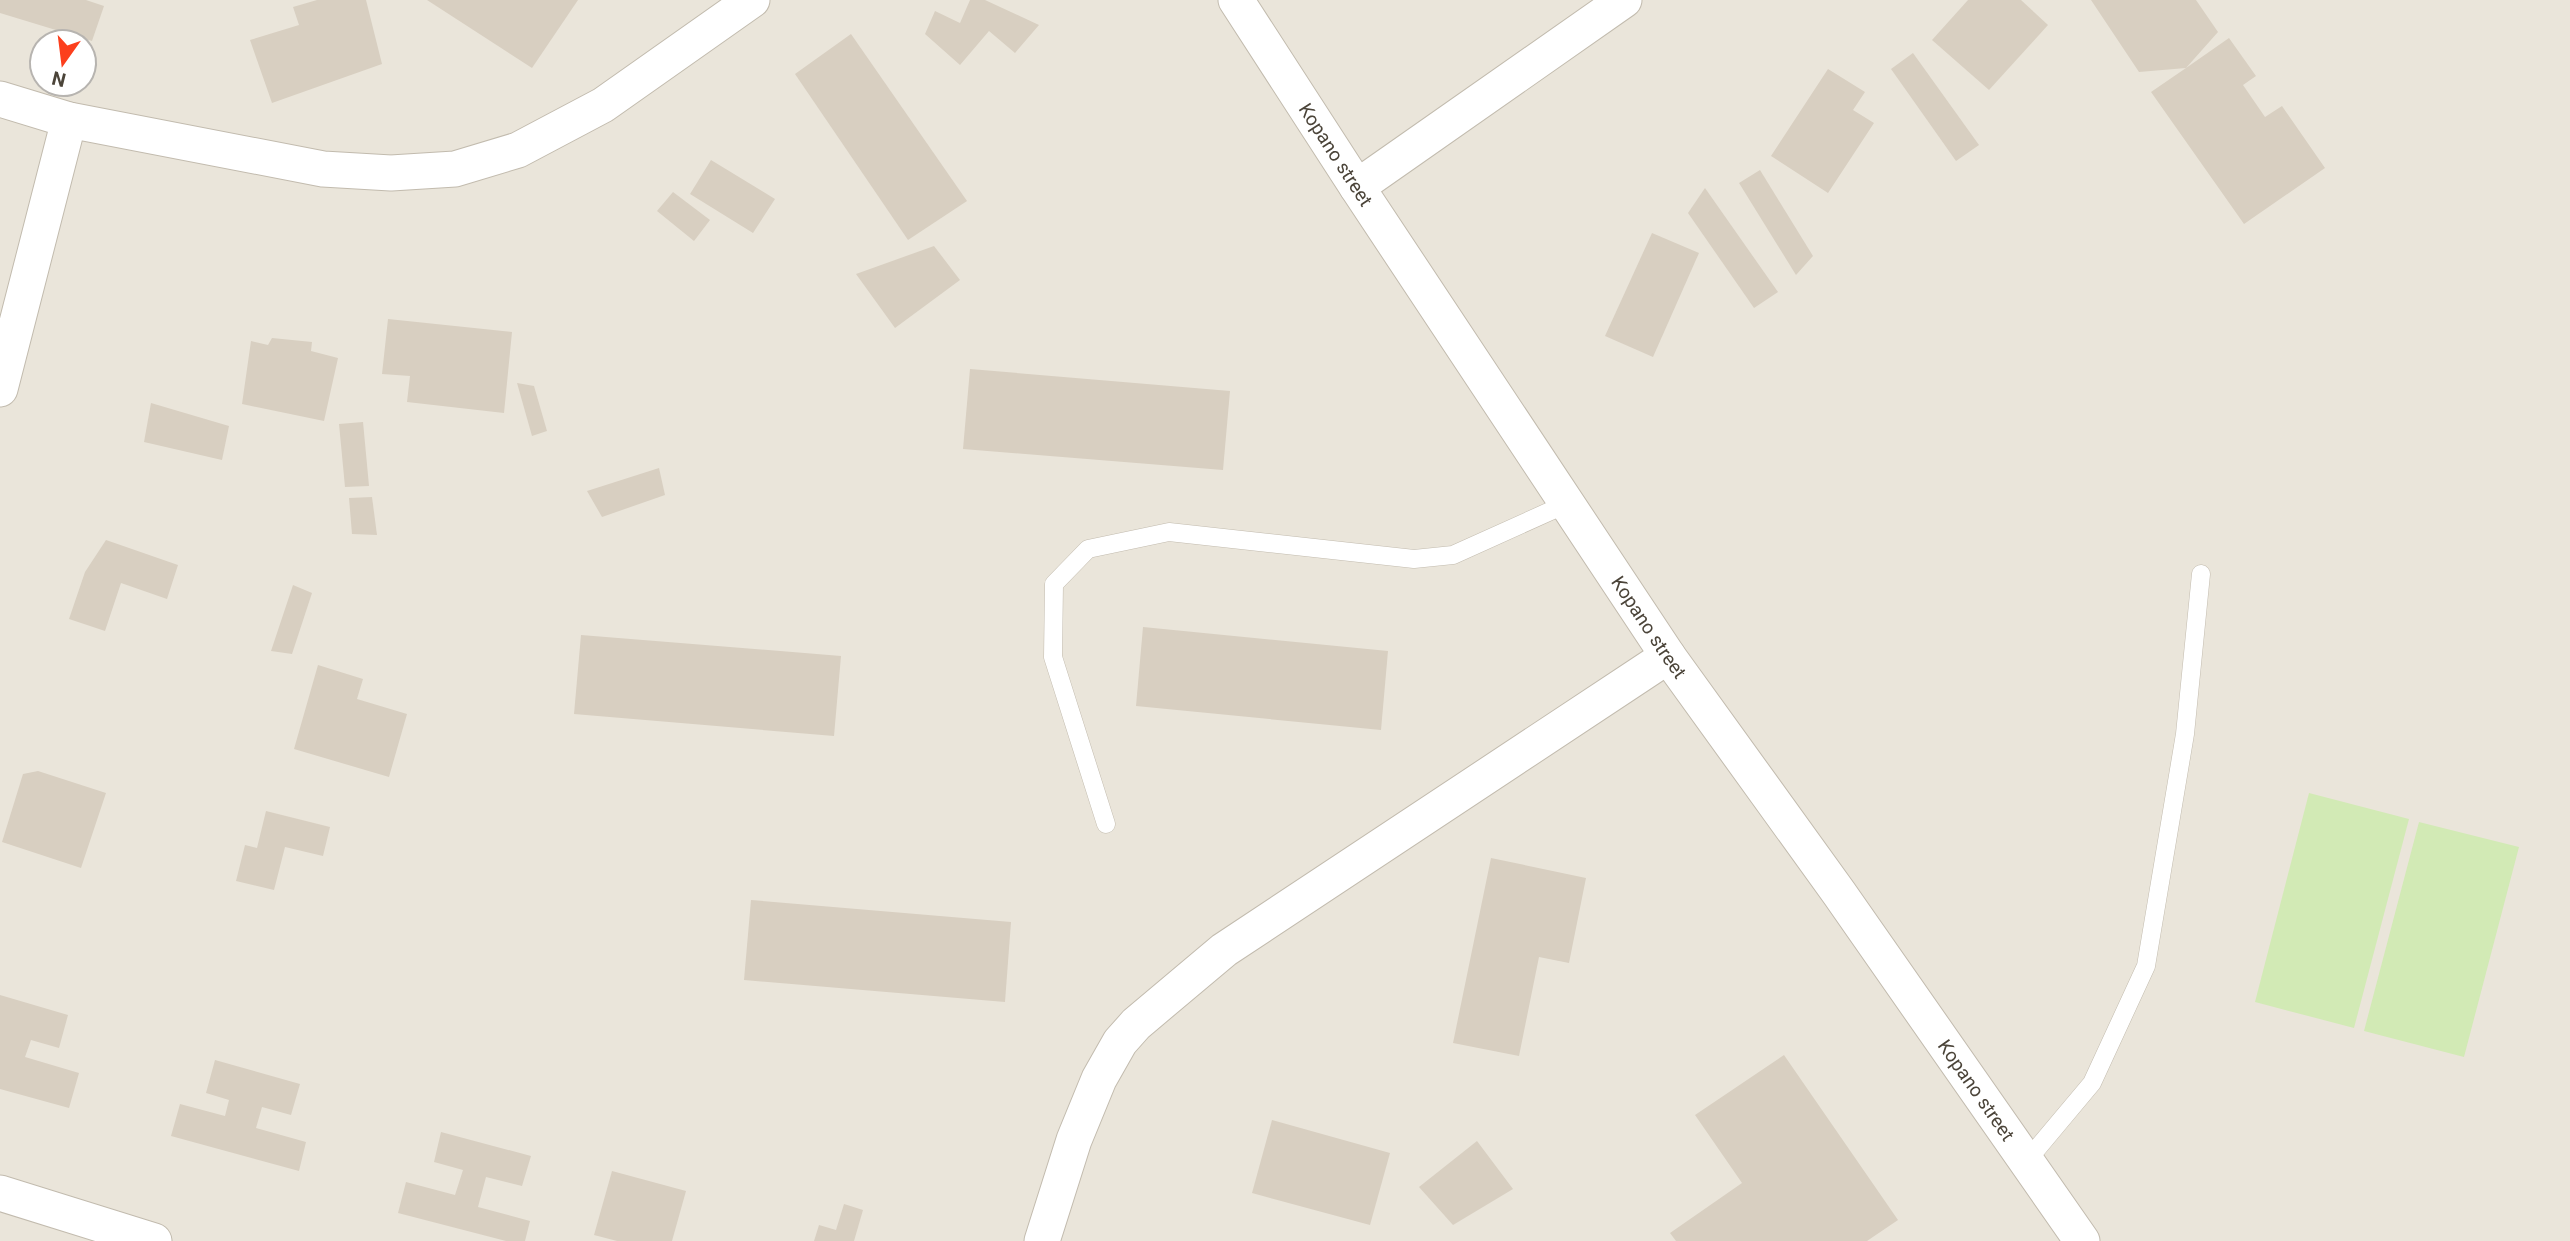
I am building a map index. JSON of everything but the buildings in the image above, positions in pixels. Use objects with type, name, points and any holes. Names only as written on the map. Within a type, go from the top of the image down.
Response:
[{"type":"street","points":[[0,99],[69,120],[323,169],[391,173],[455,169],[518,150],[603,105],[752,0]]},
{"type":"street","name":"Kopano street","points":[[1236,0],[1668,656],[1839,893],[2082,1241]]},
{"type":"street","points":[[1357,187],[1624,0]]},
{"type":"street","points":[[0,389],[69,120]]},
{"type":"street","points":[[1042,1241],[1074,1140],[1099,1079],[1120,1042],[1136,1024],[1166,996],[1236,942],[1668,656]]},
{"type":"street","points":[[0,1193],[153,1241]]},
{"type":"lane","points":[[1106,824],[1054,657],[1054,584],[1088,549],[1169,532],[1414,559],[1453,555],[1566,504]]},
{"type":"lane","points":[[2025,1163],[2092,1083],[2146,966],[2185,734],[2201,574]]},
{"type":"shaded area","points":[[0,0],[2570,0],[2570,1241],[0,1241]]},
{"type":"green space","points":[[2309,793],[2409,819],[2354,1028],[2255,1002]]},
{"type":"green space","points":[[2419,822],[2519,847],[2464,1057],[2364,1031]]}]
